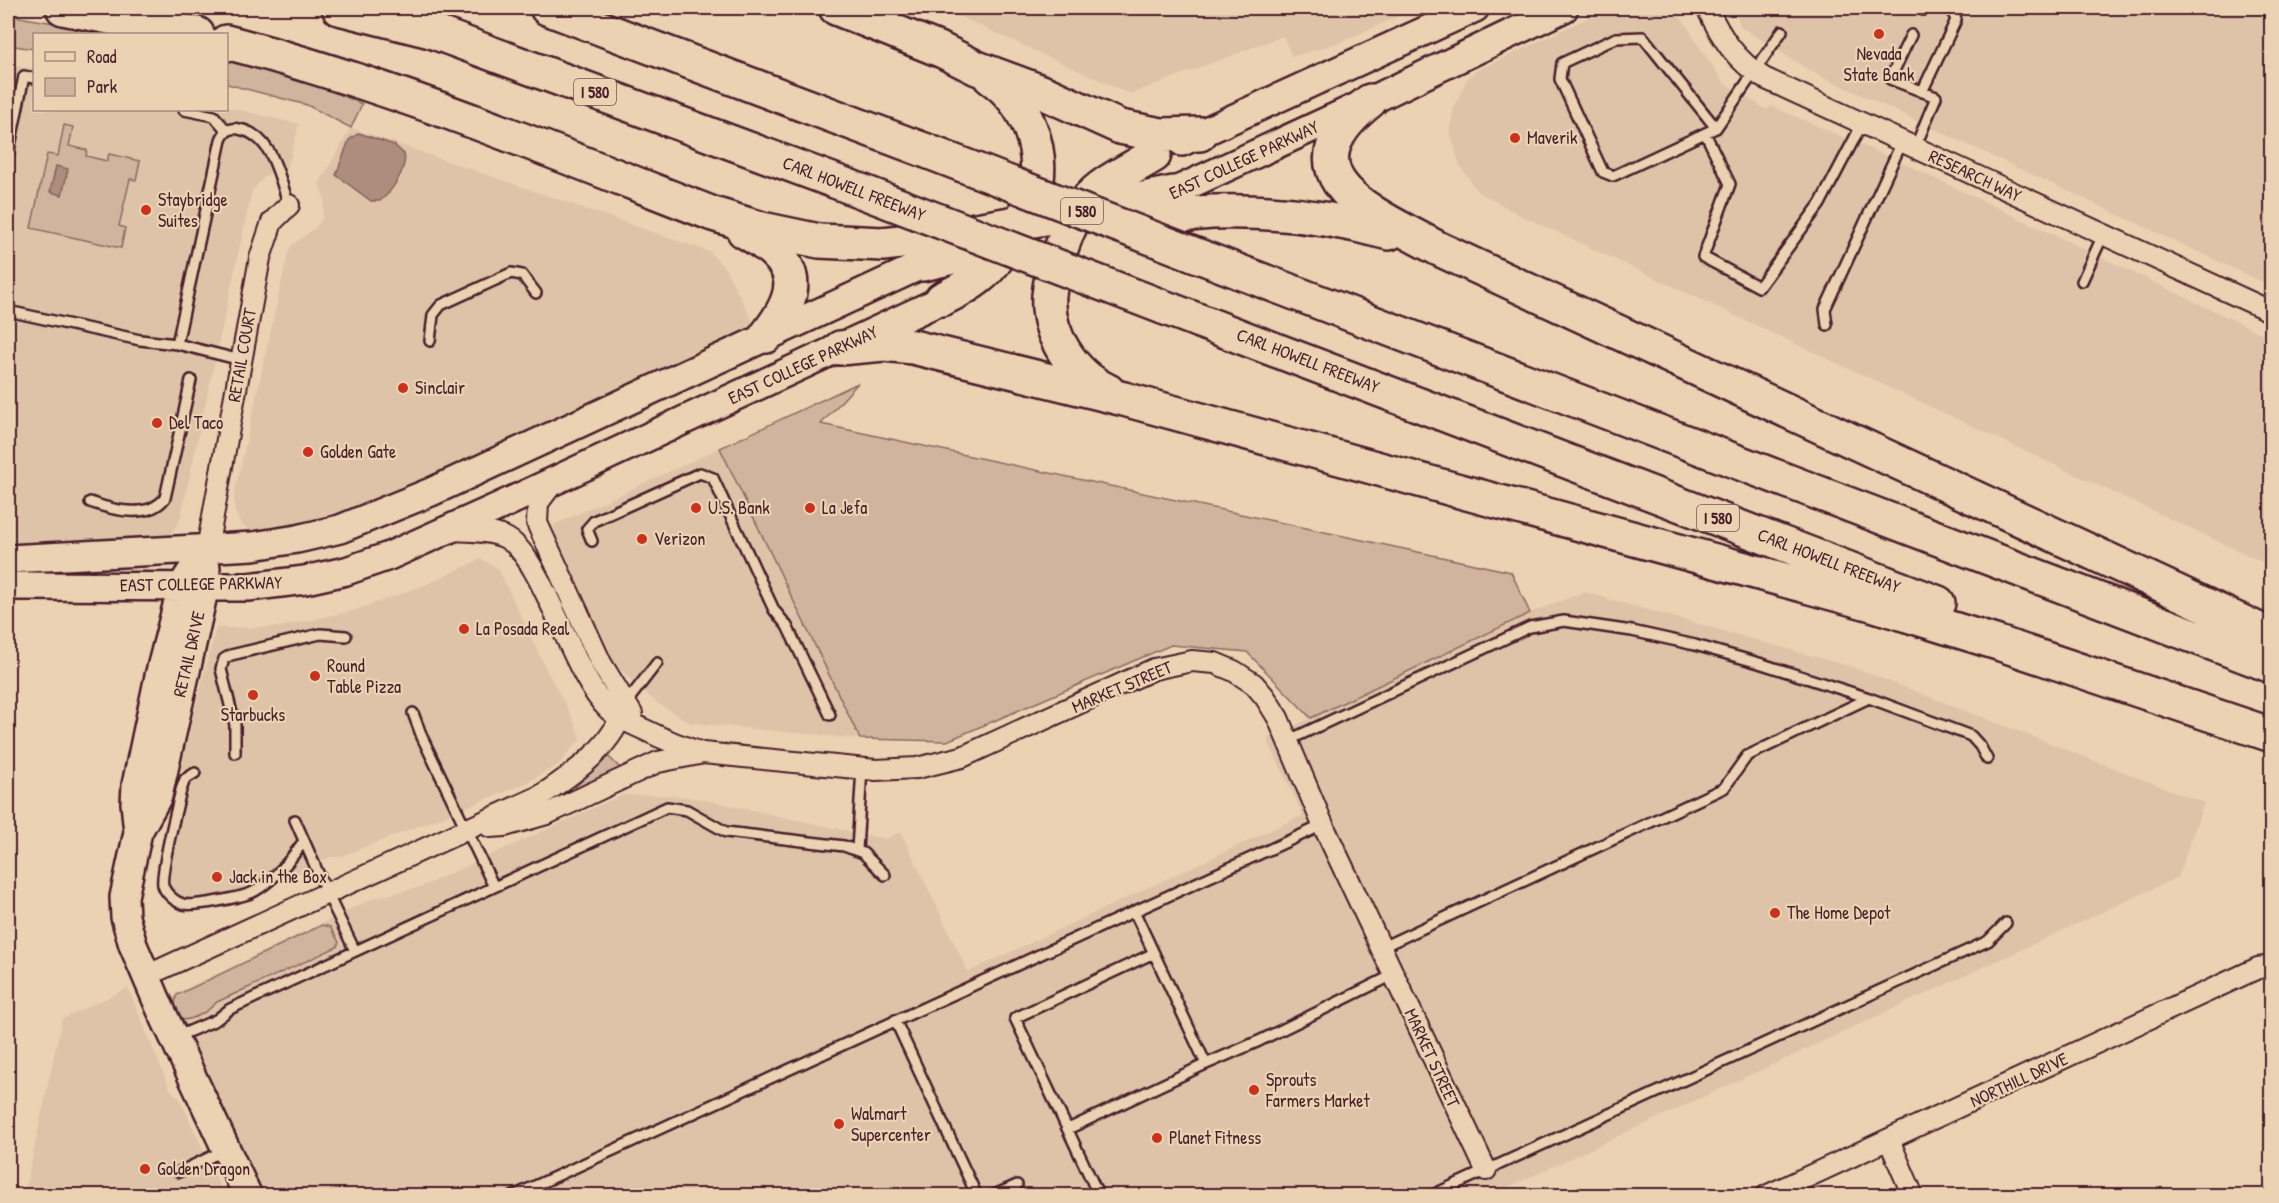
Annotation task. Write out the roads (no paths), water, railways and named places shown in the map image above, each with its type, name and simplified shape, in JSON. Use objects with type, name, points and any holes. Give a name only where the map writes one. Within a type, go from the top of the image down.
[{"type":"highway","points":[[63,8],[192,33]]},
{"type":"highway","name":"CARL HOWELL FREEWAY","points":[[339,8],[430,31],[848,186],[2271,733]]},
{"type":"highway","name":"I 580","points":[[547,8],[2271,666]]},
{"type":"highway","points":[[836,8],[1132,131],[1161,135],[1200,134]]},
{"type":"highway","points":[[228,43],[324,69],[382,88],[713,214],[762,229],[819,241],[872,245],[1075,229],[1192,214],[1276,212],[1352,223],[1439,249]]},
{"type":"highway","points":[[942,300],[978,279],[1000,257],[1034,197],[1038,171],[1034,142],[1024,114],[1000,84],[977,68]]},
{"type":"highway","points":[[1370,101],[1351,118],[1338,137],[1333,151],[1334,171],[1338,182],[1358,202],[1439,249],[2271,636]]},
{"type":"highway","points":[[1124,399],[1096,386],[1074,366],[1052,324],[1049,297],[1053,268],[1075,229],[1086,201],[1108,183],[1154,155]]},
{"type":"highway","points":[[1075,229],[1174,193]]},
{"type":"highway","points":[[713,214],[773,248],[788,267],[791,282],[788,302],[782,316],[766,336]]},
{"type":"highway","points":[[923,264],[1013,233]]},
{"type":"highway","points":[[840,348],[884,344],[913,347],[1124,399],[1923,619],[2271,733]]},
{"type":"main road","points":[[1013,233],[1154,155],[1475,8]]},
{"type":"main road","name":"EAST COLLEGE PARKWAY","points":[[1174,193],[1564,8]]},
{"type":"main road","name":"EAST COLLEGE PARKWAY","points":[[8,586],[256,586],[324,576],[388,556],[942,300],[1075,229]]},
{"type":"main road","name":"EAST COLLEGE PARKWAY","points":[[8,559],[252,546],[340,529],[431,492],[923,264]]},
{"type":"main road","name":"RETAIL DRIVE","points":[[207,549],[193,586],[158,796],[138,832],[124,897],[125,917],[133,945],[146,976],[248,1196]]},
{"type":"street","name":"RESEARCH WAY","points":[[1707,8],[1731,50],[1754,72],[2271,312]]},
{"type":"street","name":"RETAIL COURT","points":[[207,549],[263,243],[272,222],[289,205]]},
{"type":"street","name":"MARKET STREET","points":[[555,480],[538,503],[537,523],[586,632],[623,711],[642,728],[678,746],[703,753],[862,768],[917,768],[962,757],[1154,669],[1192,661],[1215,663],[1234,671],[1254,684],[1278,718],[1323,825],[1486,1170]]},
{"type":"street","name":"MARKET STREET","points":[[447,530],[504,537],[519,547],[532,567],[575,659],[595,693],[608,708],[623,711]]},
{"type":"street","points":[[146,976],[540,796],[565,780],[599,750],[623,711]]},
{"type":"street","points":[[467,830],[505,826],[547,813],[658,762],[703,753]]},
{"type":"street","name":"NORTHILL DRIVE","points":[[1766,1196],[2258,968],[2271,966]]},
{"type":"street","points":[[1889,1140],[1913,1196]]},
{"type":"lane","points":[[1922,92],[1956,20],[1951,8]]},
{"type":"lane","points":[[1716,128],[1643,36],[1616,38],[1562,63],[1560,79],[1603,172],[1613,176],[1716,128],[1782,31]]},
{"type":"lane","points":[[1827,325],[1825,309],[1936,97],[1890,79],[1911,35]]},
{"type":"lane","points":[[8,156],[24,76],[33,78]]},
{"type":"lane","points":[[188,111],[214,116],[227,131]]},
{"type":"lane","points":[[1705,133],[1730,184],[1703,257],[1759,287],[1820,204],[1863,124]]},
{"type":"lane","points":[[177,344],[221,140],[227,131],[241,129],[256,135],[266,144],[289,205]]},
{"type":"lane","points":[[2082,281],[2103,235]]},
{"type":"lane","points":[[430,341],[433,315],[441,305],[511,273],[522,275],[536,292]]},
{"type":"lane","points":[[8,310],[140,340],[177,344],[241,360]]},
{"type":"lane","points":[[90,502],[112,510],[134,511],[153,508],[165,498],[190,380]]},
{"type":"lane","points":[[592,541],[586,529],[594,521],[700,473],[713,478],[774,610],[787,626],[830,715]]},
{"type":"lane","points":[[1287,741],[1530,627],[1564,621],[1632,631],[1695,645],[1869,698],[1971,736],[1987,759]]},
{"type":"lane","points":[[235,753],[235,725],[221,669],[224,659],[231,655],[320,634],[346,636]]},
{"type":"lane","points":[[623,711],[657,663]]},
{"type":"lane","points":[[1380,948],[1724,788],[1747,756],[1869,698]]},
{"type":"lane","points":[[413,713],[422,737],[494,887]]},
{"type":"lane","points":[[857,850],[862,768]]},
{"type":"lane","points":[[195,773],[185,779],[181,790],[164,868],[163,885],[172,898],[183,904],[241,897],[268,882],[291,860],[303,843]]},
{"type":"lane","points":[[174,1038],[216,1020],[230,1009],[667,807],[687,810],[726,832],[844,846],[857,850],[885,875]]},
{"type":"lane","points":[[295,820],[303,843],[355,951]]},
{"type":"lane","points":[[513,1196],[1323,825]]},
{"type":"lane","points":[[1134,911],[1206,1064]]},
{"type":"lane","points":[[1430,1196],[1988,941],[2006,923]]},
{"type":"lane","points":[[1099,1196],[1015,1018],[1154,953]]},
{"type":"lane","points":[[1068,1129],[1259,1041],[1393,975]]},
{"type":"lane","points":[[895,1020],[977,1196]]},
{"type":"lane","points":[[179,1172],[226,1149]]},
{"type":"lane","points":[[992,1196],[1017,1185]]},
{"type":"place","name":"Nevada State Bank","points":[[1879,34]]},
{"type":"place","name":"Maverik","points":[[1515,138]]},
{"type":"place","name":"Staybridge Suites","points":[[146,210]]},
{"type":"place","name":"Sinclair","points":[[403,388]]},
{"type":"place","name":"Del Taco","points":[[157,423]]},
{"type":"place","name":"Golden Gate","points":[[308,452]]},
{"type":"place","name":"U.S. Bank","points":[[696,508]]},
{"type":"place","name":"La Jefa","points":[[810,508]]},
{"type":"place","name":"Verizon","points":[[642,539]]},
{"type":"place","name":"La Posada Real","points":[[464,629]]},
{"type":"place","name":"Round Table Pizza","points":[[315,676]]},
{"type":"place","name":"Starbucks","points":[[253,695]]},
{"type":"place","name":"Jack in the Box","points":[[217,877]]},
{"type":"place","name":"The Home Depot","points":[[1775,913]]},
{"type":"place","name":"Sprouts Farmers Market","points":[[1254,1090]]},
{"type":"place","name":"Walmart Supercenter","points":[[839,1124]]},
{"type":"place","name":"Planet Fitness","points":[[1157,1138]]},
{"type":"place","name":"Golden Dragon","points":[[145,1169]]}]
